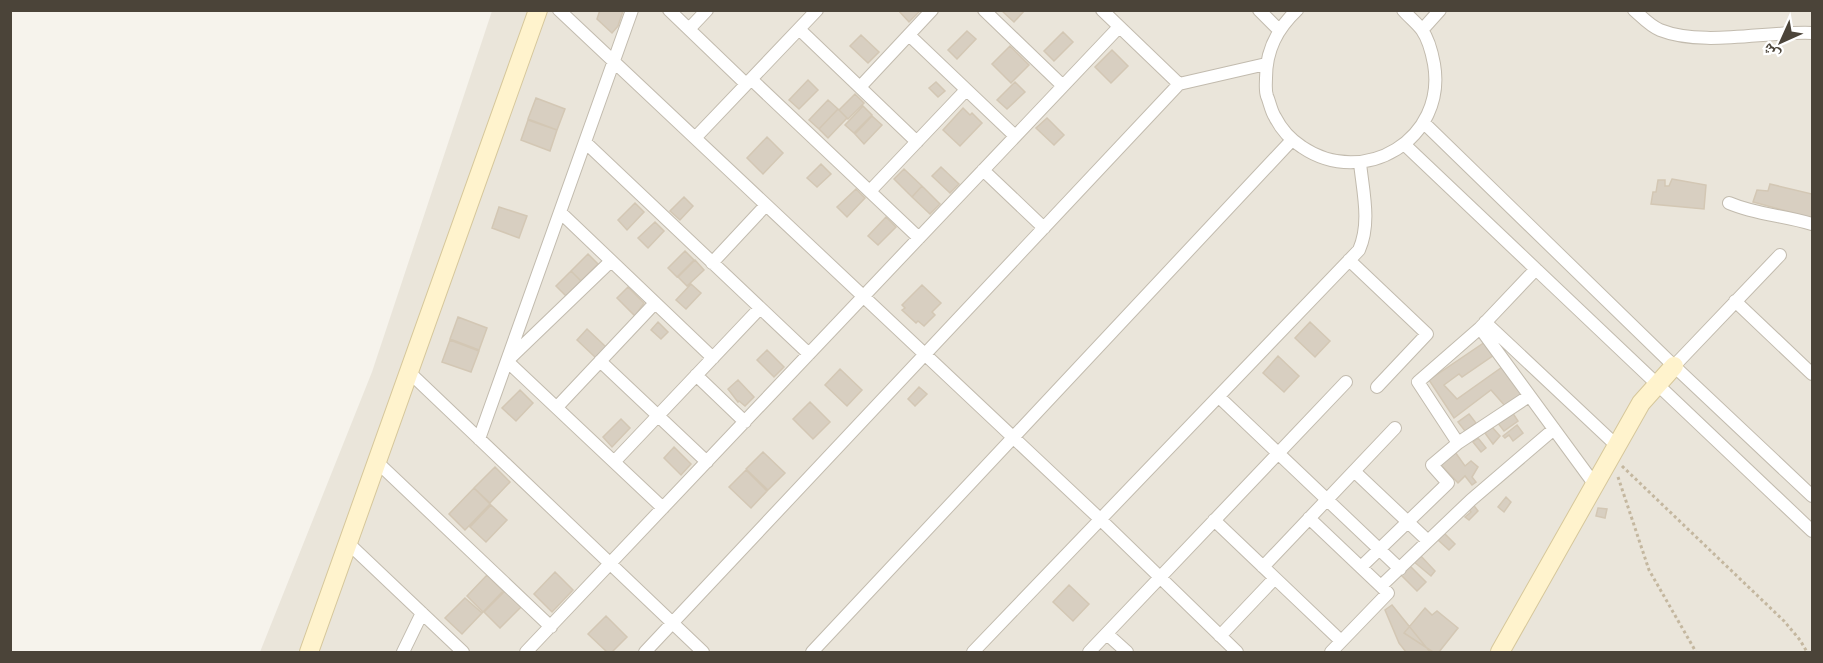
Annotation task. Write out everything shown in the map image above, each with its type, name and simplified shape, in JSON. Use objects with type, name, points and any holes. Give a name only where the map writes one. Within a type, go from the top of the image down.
[{"type":"street","points":[[309,652],[538,10]]},
{"type":"street","points":[[559,10],[1101,520],[1237,652]]},
{"type":"street","points":[[479,439],[632,10]]},
{"type":"street","points":[[669,10],[919,238]]},
{"type":"street","points":[[689,29],[706,10]]},
{"type":"street","points":[[694,138],[817,10]]},
{"type":"street","points":[[984,10],[1063,86]]},
{"type":"street","points":[[1102,10],[1179,84]]},
{"type":"street","points":[[1259,10],[1279,30]]},
{"type":"street","points":[[1296,11],[1279,30],[1270,46],[1266,64],[1266,92],[1275,118],[1292,140],[1315,156],[1341,163],[1360,163],[1388,155],[1404,145],[1424,123],[1433,100],[1436,76],[1432,52],[1422,30],[1403,10]]},
{"type":"street","points":[[1422,30],[1440,10]]},
{"type":"street","points":[[1634,10],[1658,29],[1679,36],[1702,38],[1812,33]]},
{"type":"street","points":[[860,87],[932,11]]},
{"type":"street","points":[[526,652],[1119,27]]},
{"type":"street","points":[[798,29],[917,142]]},
{"type":"street","points":[[909,35],[1015,136]]},
{"type":"street","points":[[645,652],[1179,84],[1266,64]]},
{"type":"street","points":[[870,191],[966,90]]},
{"type":"street","points":[[1424,123],[1674,366],[1812,496]]},
{"type":"street","points":[[812,652],[1292,140]]},
{"type":"street","points":[[585,142],[809,354]]},
{"type":"street","points":[[1404,145],[1812,531]]},
{"type":"street","points":[[979,650],[1359,250],[1365,237],[1366,224],[1360,163]]},
{"type":"street","points":[[983,170],[1044,228]]},
{"type":"street","points":[[1729,203],[1749,212],[1794,218],[1812,224]]},
{"type":"street","points":[[712,262],[766,205]]},
{"type":"street","points":[[560,213],[713,358]]},
{"type":"street","points":[[1500,652],[1641,403],[1657,383],[1779,255]]},
{"type":"street","points":[[1349,260],[1427,334],[1377,387]]},
{"type":"street","points":[[507,361],[610,261]]},
{"type":"street","points":[[1458,443],[1418,382],[1483,325],[1536,269]]},
{"type":"street","points":[[1736,301],[1812,374]]},
{"type":"street","points":[[557,407],[655,303]]},
{"type":"street","points":[[614,462],[760,308]]},
{"type":"street","points":[[1483,325],[1529,396],[1594,485]]},
{"type":"street","points":[[1483,325],[1614,451]]},
{"type":"street","points":[[507,361],[663,508]]},
{"type":"street","points":[[600,361],[707,462]]},
{"type":"street","points":[[409,372],[703,652]]},
{"type":"street","points":[[696,375],[745,422]]},
{"type":"street","points":[[1089,652],[1346,382]]},
{"type":"street","points":[[1361,567],[1448,483],[1432,465],[1458,443],[1529,396]]},
{"type":"street","points":[[1219,397],[1400,569]]},
{"type":"street","points":[[1263,567],[1395,428]]},
{"type":"street","points":[[1381,586],[1471,500],[1554,429]]},
{"type":"street","points":[[376,461],[551,627]]},
{"type":"street","points":[[1354,471],[1428,541]]},
{"type":"street","points":[[1309,518],[1388,592],[1331,652]]},
{"type":"street","points":[[1214,520],[1341,641]]},
{"type":"street","points":[[347,542],[463,652]]},
{"type":"street","points":[[1220,636],[1275,578]]},
{"type":"street","points":[[404,652],[422,614]]},
{"type":"street","points":[[1107,634],[1126,652]]},
{"type":"path","points":[[1614,451],[1648,570],[1696,652]]},
{"type":"path","points":[[1614,451],[1784,621],[1808,652]]},
{"type":"shaded area","points":[[492,11],[1812,11],[1812,652],[260,652],[372,372]]},
{"type":"building","points":[[600,10],[623,11],[618,26],[612,33],[597,19]]},
{"type":"building","points":[[898,10],[920,10],[920,11],[909,22]]},
{"type":"building","points":[[1001,10],[1025,10],[1014,22]]},
{"type":"building","points":[[967,31],[976,39],[957,59],[948,50]]},
{"type":"building","points":[[1063,32],[1073,42],[1054,61],[1044,51]]},
{"type":"building","points":[[861,35],[879,52],[868,63],[850,46]]},
{"type":"building","points":[[1010,46],[1029,65],[1011,83],[992,64]]},
{"type":"building","points":[[1112,50],[1128,66],[1111,83],[1095,67]]},
{"type":"building","points":[[808,80],[818,90],[799,109],[789,100]]},
{"type":"building","points":[[936,82],[945,91],[938,97],[929,88]]},
{"type":"building","points":[[1015,82],[1025,92],[1007,109],[997,100]]},
{"type":"building","points":[[855,94],[864,103],[848,119],[839,110]]},
{"type":"building","points":[[536,98],[565,109],[557,130],[528,119]]},
{"type":"building","points":[[828,100],[838,109],[819,129],[809,120]]},
{"type":"building","points":[[863,106],[872,115],[854,133],[845,125]]},
{"type":"building","points":[[963,108],[982,123],[960,146],[943,130]]},
{"type":"building","points":[[838,109],[847,118],[828,138],[819,129]]},
{"type":"building","points":[[872,116],[882,125],[864,144],[855,134]]},
{"type":"building","points":[[1047,118],[1064,135],[1054,145],[1036,128]]},
{"type":"building","points":[[528,120],[557,130],[550,151],[521,140]]},
{"type":"building","points":[[767,137],[783,153],[763,174],[747,158]]},
{"type":"building","points":[[821,164],[831,174],[817,187],[807,178]]},
{"type":"building","points":[[941,167],[959,184],[950,193],[932,176]]},
{"type":"building","points":[[904,169],[922,186],[912,197],[894,179]]},
{"type":"building","points":[[1672,179],[1706,185],[1704,209],[1651,204],[1658,180],[1665,180],[1665,186],[1669,186]]},
{"type":"building","points":[[1770,184],[1812,194],[1812,218],[1753,202],[1757,190],[1768,191]]},
{"type":"building","points":[[922,186],[940,204],[930,214],[912,197]]},
{"type":"building","points":[[856,189],[865,198],[847,217],[837,207]]},
{"type":"building","points":[[684,197],[693,206],[680,220],[670,211]]},
{"type":"building","points":[[635,203],[644,212],[627,230],[618,220]]},
{"type":"building","points":[[499,207],[527,216],[519,238],[492,228]]},
{"type":"building","points":[[886,217],[896,227],[878,245],[868,236]]},
{"type":"building","points":[[655,222],[664,231],[648,248],[638,238]]},
{"type":"building","points":[[685,251],[694,260],[677,277],[668,268]]},
{"type":"building","points":[[588,254],[598,264],[581,281],[571,271]]},
{"type":"building","points":[[695,260],[704,270],[687,286],[678,277]]},
{"type":"building","points":[[571,271],[581,281],[566,296],[556,286]]},
{"type":"building","points":[[691,284],[701,293],[686,309],[676,300]]},
{"type":"building","points":[[922,285],[941,303],[932,312],[935,315],[924,326],[918,321],[916,323],[902,310],[905,308],[902,305]]},
{"type":"building","points":[[628,287],[644,303],[635,316],[617,298]]},
{"type":"building","points":[[458,317],[487,328],[479,350],[450,339]]},
{"type":"building","points":[[658,322],[668,332],[661,339],[651,330]]},
{"type":"building","points":[[1310,322],[1330,341],[1315,357],[1295,338]]},
{"type":"building","points":[[587,329],[606,347],[596,358],[577,340]]},
{"type":"building","points":[[450,340],[479,351],[471,372],[442,362]]},
{"type":"building","points":[[1485,342],[1494,355],[1462,377],[1459,374],[1444,385],[1457,399],[1505,365],[1525,394],[1506,407],[1491,390],[1454,418],[1429,380]]},
{"type":"building","points":[[767,350],[784,367],[774,377],[757,360]]},
{"type":"building","points":[[1278,356],[1299,376],[1284,392],[1263,373]]},
{"type":"building","points":[[840,369],[862,390],[847,406],[825,385]]},
{"type":"building","points":[[738,380],[754,397],[745,406],[738,402],[728,389]]},
{"type":"building","points":[[919,387],[927,394],[915,406],[908,399]]},
{"type":"building","points":[[520,390],[533,403],[516,421],[502,408]]},
{"type":"building","points":[[810,402],[830,422],[813,439],[793,419]]},
{"type":"building","points":[[1512,412],[1518,421],[1504,431],[1497,422]]},
{"type":"building","points":[[1469,414],[1476,423],[1465,431],[1458,422]]},
{"type":"building","points":[[621,419],[630,428],[612,447],[603,437]]},
{"type":"building","points":[[1517,425],[1523,433],[1513,441],[1509,435],[1505,438],[1503,436]]},
{"type":"building","points":[[1492,427],[1500,436],[1493,444],[1485,433]]},
{"type":"building","points":[[1478,438],[1486,448],[1481,452],[1473,442]]},
{"type":"building","points":[[674,447],[691,464],[681,475],[664,458]]},
{"type":"building","points":[[763,452],[785,473],[768,490],[746,469]]},
{"type":"building","points":[[1455,452],[1465,466],[1471,461],[1478,467],[1472,477],[1476,482],[1472,485],[1465,476],[1458,483],[1441,465]]},
{"type":"building","points":[[495,467],[510,482],[490,503],[474,488]]},
{"type":"building","points":[[746,470],[767,491],[751,508],[729,487]]},
{"type":"building","points":[[474,488],[490,504],[465,530],[449,514]]},
{"type":"building","points":[[1506,497],[1511,502],[1504,512],[1498,507]]},
{"type":"building","points":[[1472,503],[1478,511],[1469,520],[1465,517],[1471,512],[1467,507]]},
{"type":"building","points":[[491,505],[507,520],[486,542],[470,527]]},
{"type":"building","points":[[1598,508],[1607,509],[1605,518],[1596,516]]},
{"type":"building","points":[[1444,533],[1455,544],[1449,550],[1438,540]]},
{"type":"building","points":[[1419,554],[1435,571],[1431,576],[1413,561]]},
{"type":"building","points":[[1409,565],[1426,582],[1417,591],[1400,574]]},
{"type":"building","points":[[555,572],[573,590],[552,612],[534,594]]},
{"type":"building","points":[[487,575],[503,591],[483,612],[467,596]]},
{"type":"building","points":[[1069,585],[1089,604],[1073,621],[1053,602]]},
{"type":"building","points":[[505,591],[521,607],[500,628],[484,612]]},
{"type":"building","points":[[465,598],[482,613],[462,634],[445,618]]},
{"type":"building","points":[[1392,605],[1430,652],[1406,652],[1399,643],[1385,610]]},
{"type":"building","points":[[1425,608],[1432,615],[1437,611],[1458,628],[1439,652],[1433,652],[1404,633]]},
{"type":"building","points":[[606,616],[627,637],[612,652],[607,652],[588,634]]}]
